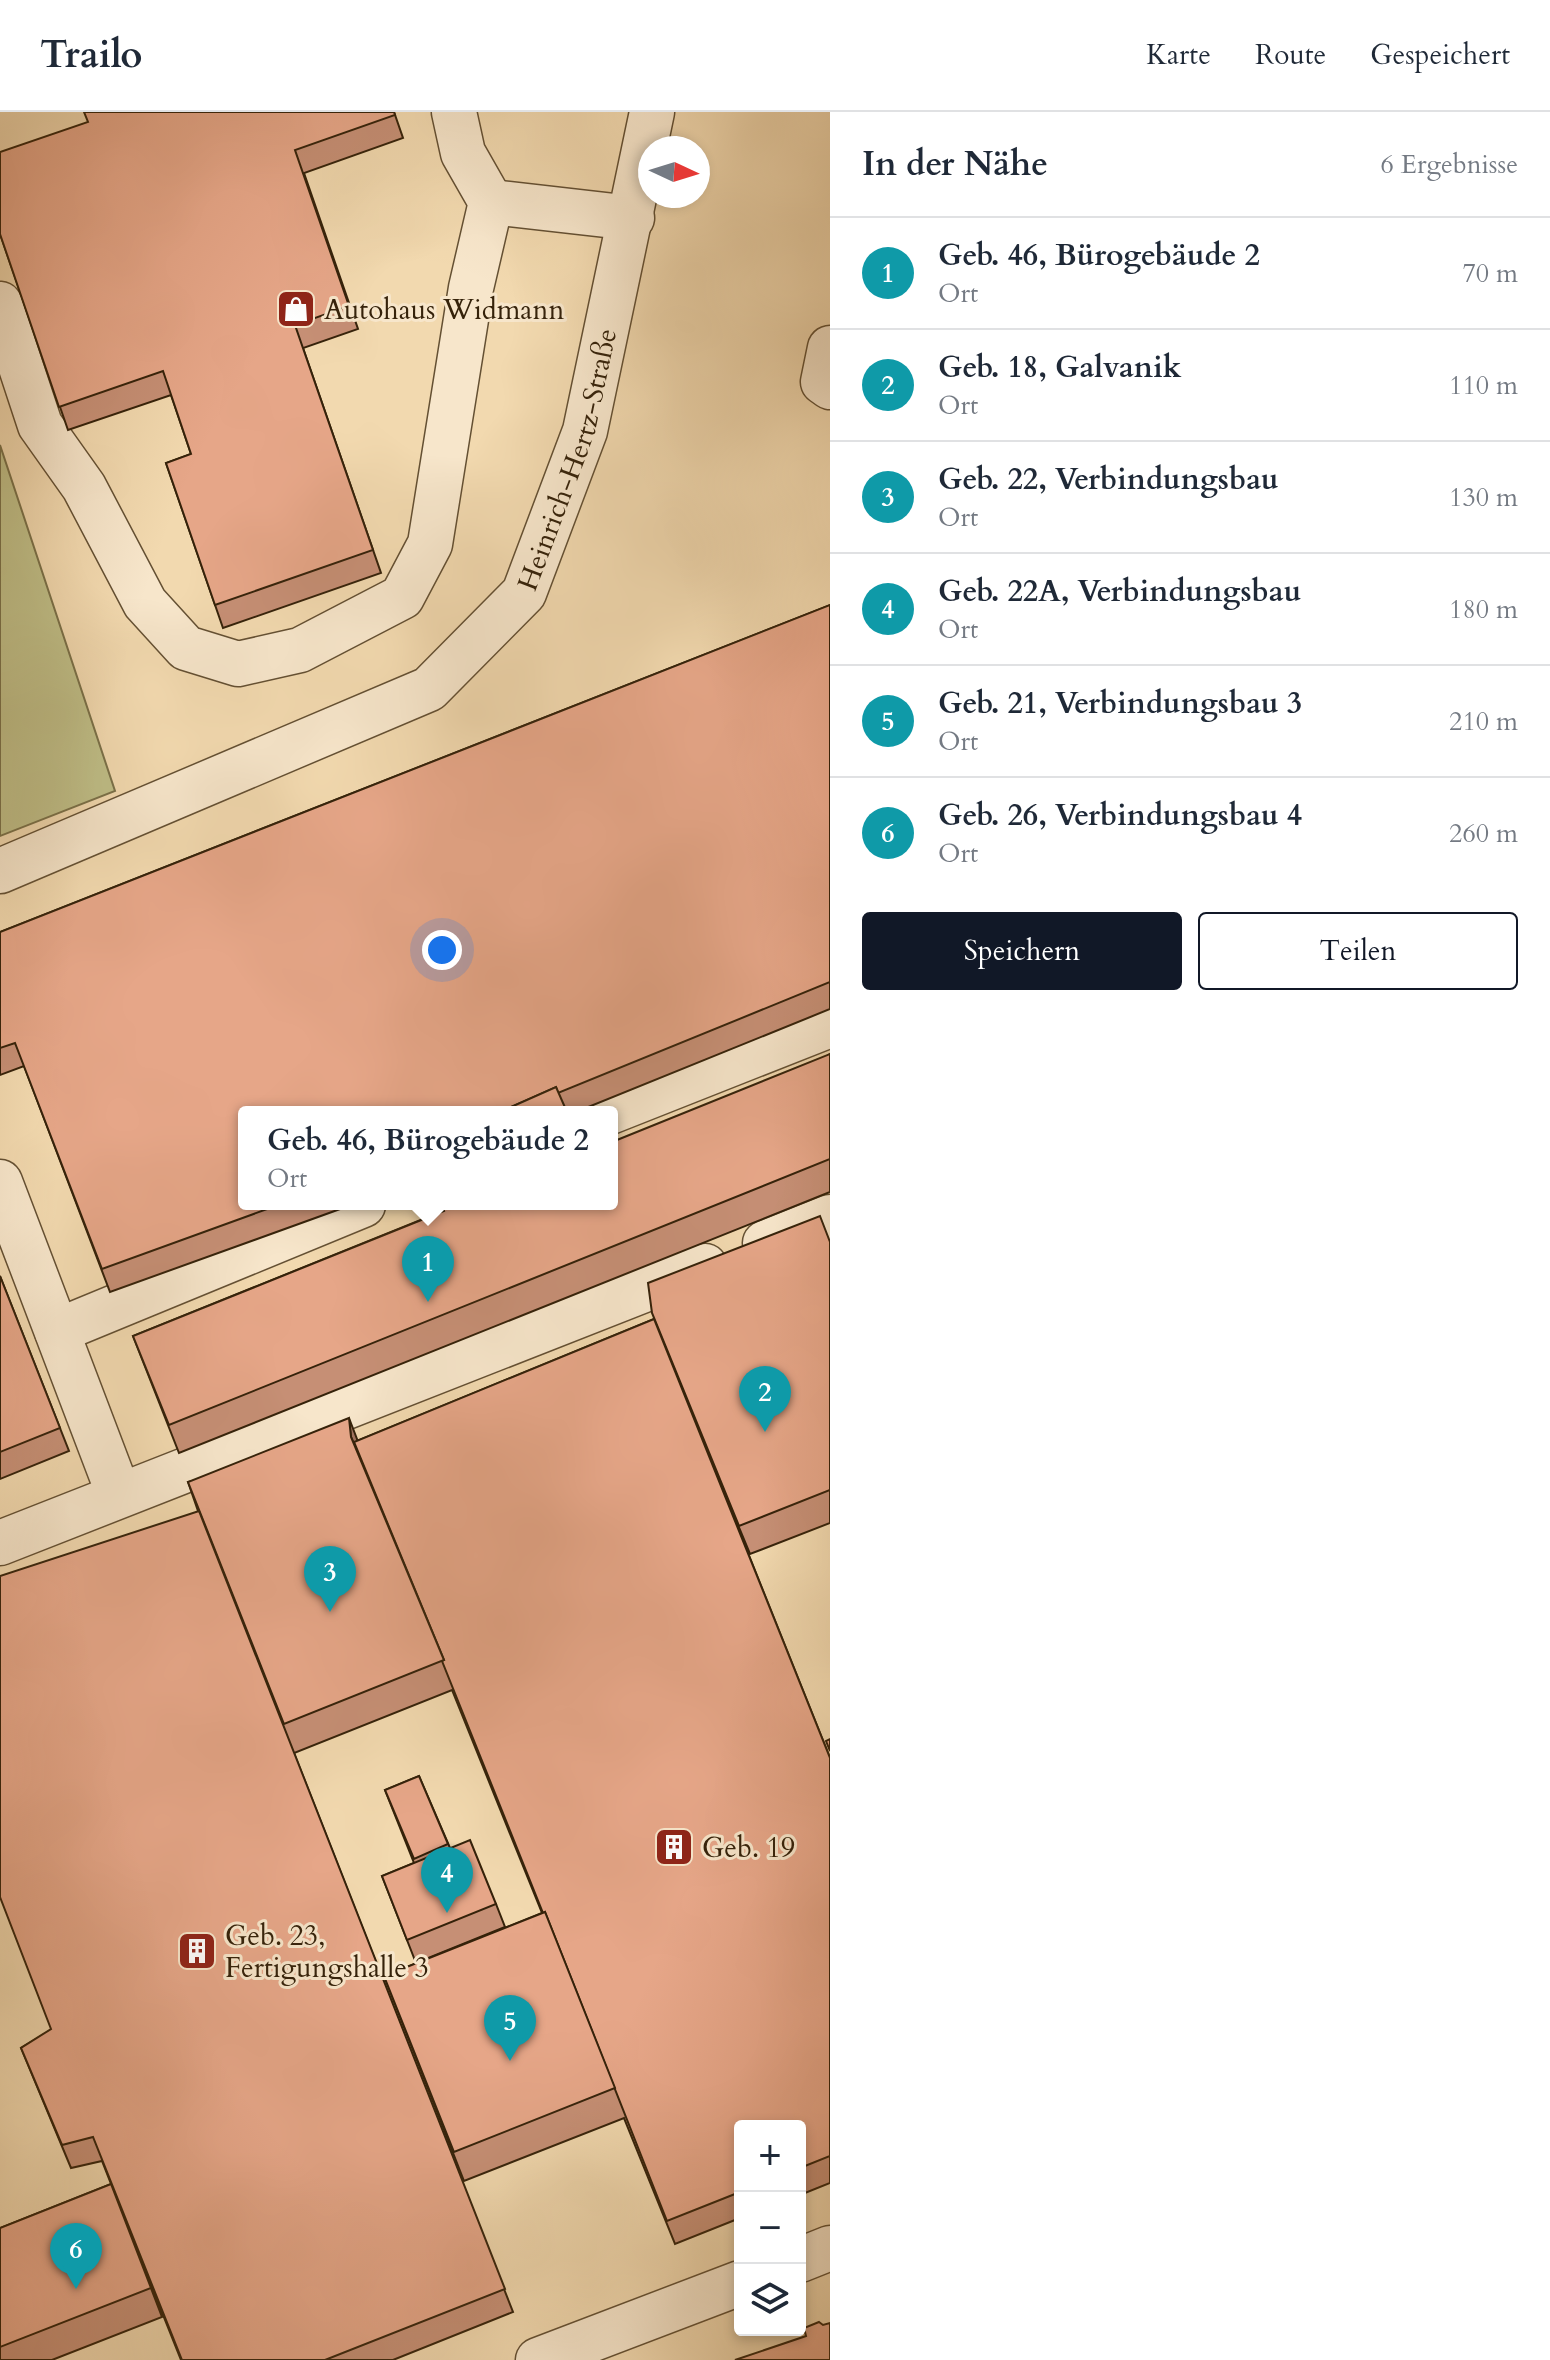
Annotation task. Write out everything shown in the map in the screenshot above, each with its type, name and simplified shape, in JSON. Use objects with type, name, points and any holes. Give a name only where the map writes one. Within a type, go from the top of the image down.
[{"type":"street","points":[[0,304],[40,425],[84,487],[145,603],[186,648],[238,664],[300,650],[402,597],[430,544],[471,288],[491,202],[463,153],[454,112]]},
{"type":"street","name":"Heinrich-Hertz-Straße","points":[[0,871],[429,689],[524,593],[585,431],[652,112]]},
{"type":"street","points":[[491,202],[632,218]]},
{"type":"street","points":[[830,348],[823,382],[830,387]]},
{"type":"street","points":[[618,1109],[830,1025]]},
{"type":"street","points":[[0,1182],[119,1495]]},
{"type":"street","points":[[57,1331],[351,1210]]},
{"type":"street","points":[[0,1543],[830,1217]]},
{"type":"street","points":[[806,2258],[830,2248]]},
{"type":"street","points":[[538,2360],[734,2285]]},
{"type":"shaded area","points":[[0,445],[115,791],[0,836]]},
{"type":"building","points":[[84,112],[394,112],[395,115],[295,150],[349,306],[295,325],[373,550],[215,605],[166,463],[191,454],[163,371],[59,407],[0,234],[0,152],[88,122]]},
{"type":"building","points":[[830,605],[830,982],[558,1093],[556,1087],[513,1106],[238,1106],[238,1210],[264,1210],[102,1269],[15,1043],[0,1048],[0,932]]},
{"type":"building","points":[[830,1054],[830,1159],[169,1425],[133,1336],[444,1210],[618,1210],[618,1140]]},
{"type":"building","points":[[556,1087],[564,1106],[513,1106]]},
{"type":"building","points":[[820,1216],[830,1242],[830,1490],[739,1526],[652,1313],[648,1283]]},
{"type":"building","points":[[0,1276],[60,1428],[0,1452]]},
{"type":"building","name":"Geb. 19","points":[[654,1319],[830,1758],[830,2156],[806,2166],[806,2120],[734,2120],[734,2194],[667,2221],[354,1442]]},
{"type":"building","points":[[349,1418],[351,1437],[444,1660],[284,1724],[188,1482]]},
{"type":"building","name":"Geb. 23, Fertigungshalle 3","points":[[199,1511],[505,2289],[325,2360],[182,2360],[93,2137],[62,2145],[21,2048],[51,2029],[0,1897],[0,1576]]},
{"type":"building","points":[[419,1776],[448,1844],[414,1859],[385,1790]]},
{"type":"building","points":[[470,1840],[496,1904],[407,1940],[382,1876]]},
{"type":"building","points":[[545,1912],[615,2088],[454,2152],[384,1976]]},
{"type":"building","points":[[111,2184],[151,2288],[0,2347],[0,2228]]},
{"type":"building","points":[[819,2322],[823,2325],[830,2323],[830,2360],[735,2360],[806,2336],[806,2327]]},
{"type":"place","name":"Autohaus Widmann","points":[[296,309]]},
{"type":"place","name":"Geb. 46, Bürogebäude 2","points":[[428,1302]]},
{"type":"place","name":"Geb. 18, Galvanik","points":[[765,1432]]},
{"type":"place","name":"Geb. 22, Verbindungsbau","points":[[330,1612]]},
{"type":"place","name":"Geb. 19","points":[[674,1847]]},
{"type":"place","name":"Geb. 22A, Verbindungsbau","points":[[447,1913]]},
{"type":"place","name":"Geb. 23, Fertigungshalle 3","points":[[197,1951]]},
{"type":"place","name":"Geb. 21, Verbindungsbau 3","points":[[510,2061]]},
{"type":"place","name":"Geb. 26, Verbindungsbau 4","points":[[76,2289]]}]
